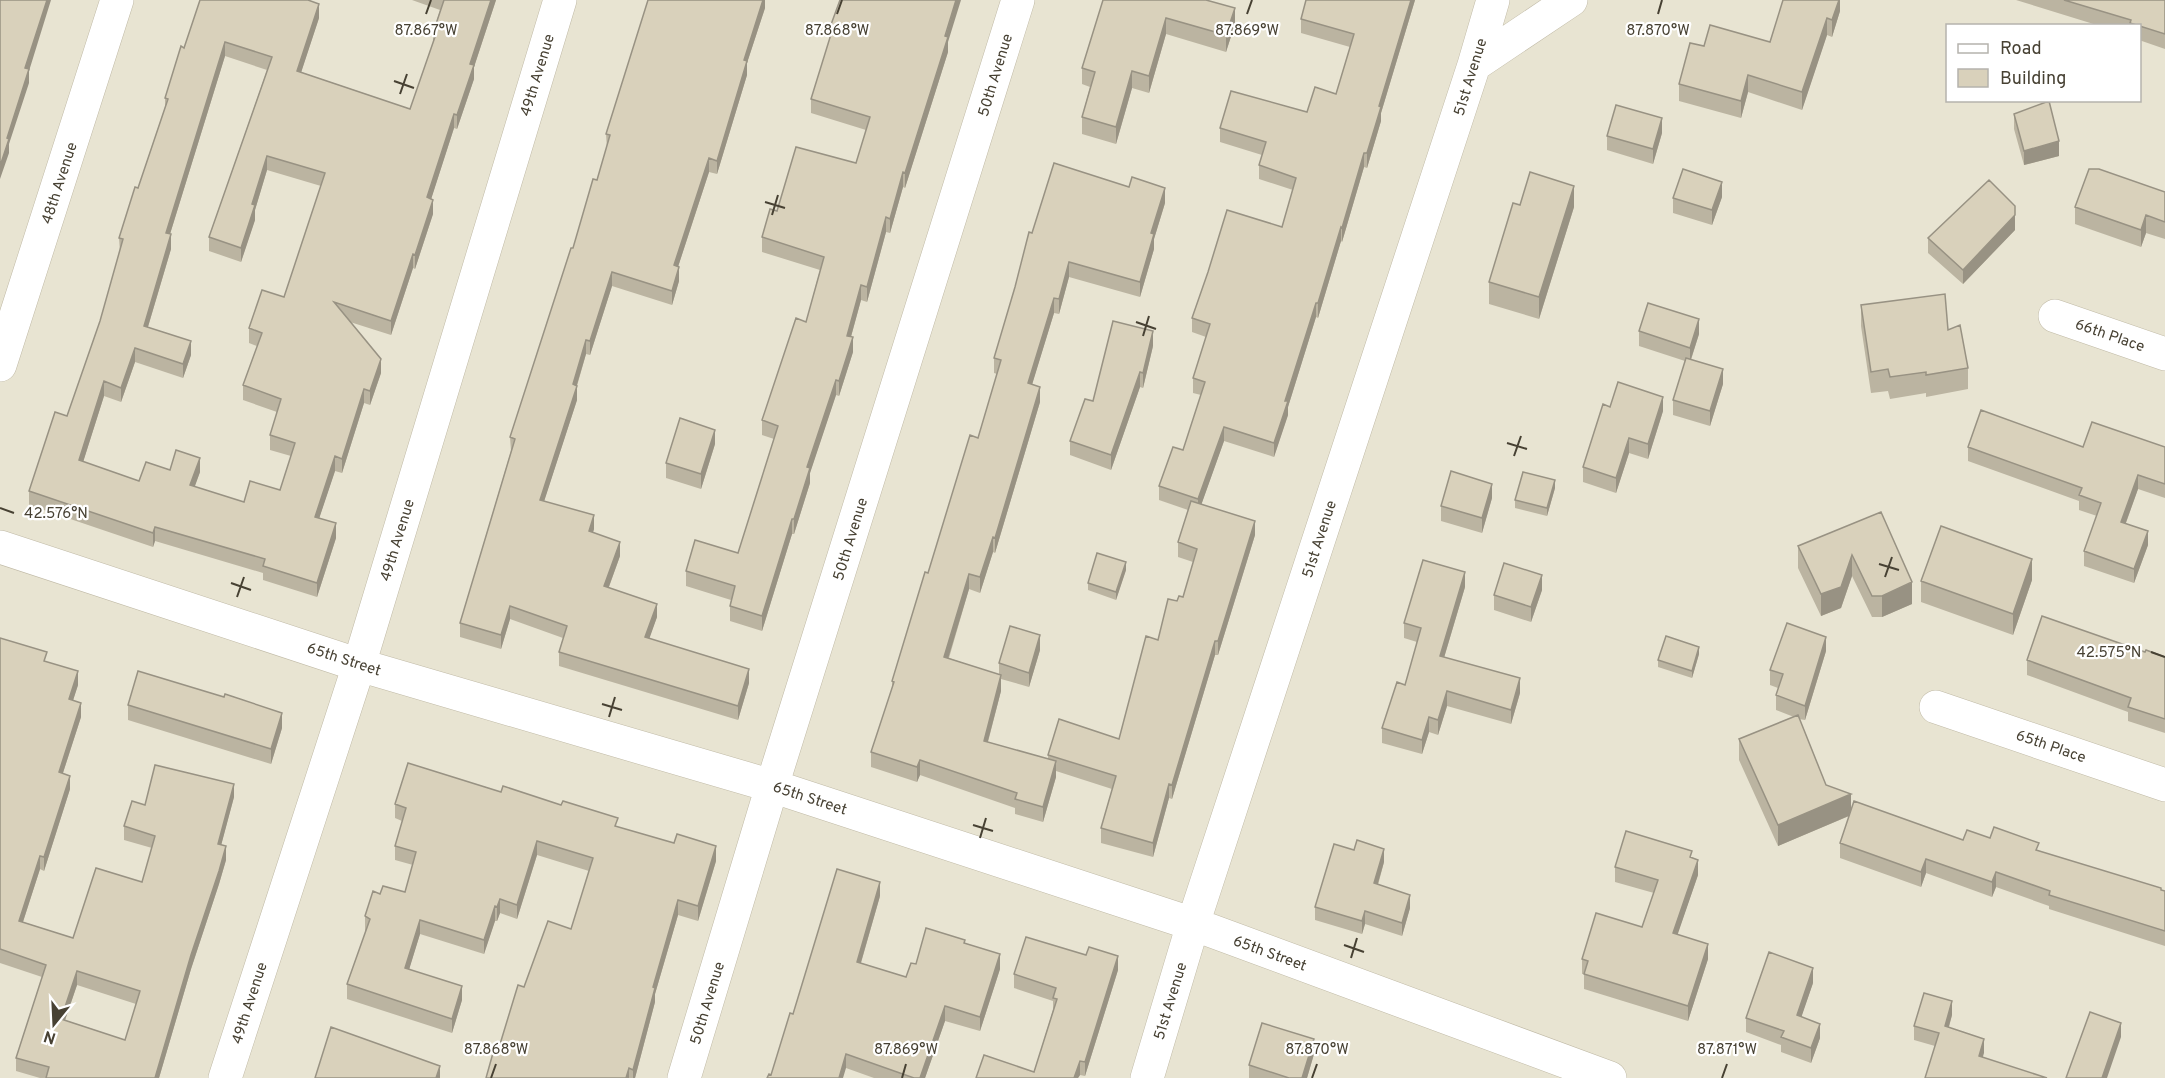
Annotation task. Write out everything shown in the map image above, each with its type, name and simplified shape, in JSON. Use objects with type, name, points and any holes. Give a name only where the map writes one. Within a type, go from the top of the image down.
[{"type":"street","name":"48th Avenue","points":[[0,365],[117,0]]},
{"type":"street","name":"49th Avenue","points":[[225,1078],[359,664],[560,0]]},
{"type":"street","name":"50th Avenue","points":[[684,1078],[772,786],[1018,0]]},
{"type":"street","name":"51st Avenue","points":[[1147,1078],[1193,924],[1493,0]]},
{"type":"street","points":[[1474,64],[1571,0]]},
{"type":"street","name":"66th Place","points":[[2055,316],[2165,354]]},
{"type":"street","name":"65th Street","points":[[0,547],[359,664],[772,786],[1193,924],[1610,1078]]},
{"type":"street","name":"65th Place","points":[[1936,707],[2165,785]]},
{"type":"shaded area","points":[[0,0],[2165,0],[2165,1078],[0,1078]]},
{"type":"building","points":[[0,0],[47,0],[25,68],[29,69],[0,166]]},
{"type":"building","points":[[200,0],[308,0],[319,4],[297,71],[410,109],[436,34],[433,33],[444,0],[491,0],[470,64],[474,65],[457,115],[454,114],[427,197],[433,200],[391,321],[334,302],[381,359],[370,391],[364,389],[342,459],[335,456],[315,517],[336,523],[317,583],[263,566],[265,559],[155,527],[153,533],[29,491],[55,412],[67,416],[100,321],[123,239],[119,238],[135,187],[138,188],[168,99],[165,98],[181,46],[184,48]],"holes":[[[225,42],[272,57],[209,237],[241,248],[267,156],[325,173],[284,297],[262,290],[249,328],[262,333],[243,385],[281,399],[270,435],[295,443],[280,490],[250,481],[244,502],[190,485],[200,458],[176,450],[170,470],[146,462],[139,481],[79,460],[104,381],[121,388],[135,348],[183,364],[191,341],[144,326],[171,234],[166,233]]]},
{"type":"building","points":[[648,0],[763,0],[717,161],[709,158],[674,265],[679,267],[672,291],[612,272],[590,341],[586,340],[573,384],[577,386],[540,500],[594,515],[589,531],[620,542],[604,586],[657,604],[645,637],[749,669],[738,706],[559,652],[567,626],[510,606],[501,635],[460,623],[515,439],[510,437],[571,248],[573,248],[593,179],[597,180],[610,135],[606,134]]},
{"type":"building","points":[[840,0],[956,0],[945,36],[948,37],[905,173],[903,172],[890,219],[886,217],[867,287],[861,285],[847,336],[853,337],[807,467],[810,468],[762,616],[730,606],[735,586],[686,571],[695,540],[738,553],[778,426],[762,420],[796,318],[806,322],[824,257],[762,237],[770,209],[777,211],[796,147],[856,163],[870,117],[811,99],[832,31],[829,30]]},
{"type":"building","points":[[1103,0],[1206,0],[1235,8],[1226,35],[1166,18],[1149,76],[1132,71],[1116,127],[1082,117],[1095,72],[1082,68]]},
{"type":"building","points":[[1306,0],[1411,0],[1367,153],[1364,153],[1342,228],[1285,401],[1288,401],[1274,443],[1224,427],[1198,499],[1159,486],[1173,447],[1183,450],[1205,382],[1193,378],[1210,324],[1192,318],[1227,210],[1282,227],[1296,178],[1259,165],[1266,142],[1220,128],[1231,91],[1307,112],[1315,87],[1336,94],[1354,34],[1301,19]]},
{"type":"building","points":[[1783,0],[1839,0],[1832,20],[1827,18],[1802,92],[1748,75],[1741,101],[1679,84],[1690,43],[1704,46],[1710,25],[1770,42]]},
{"type":"building","points":[[2064,0],[2165,0],[2165,34],[2141,26],[2141,24],[2130,23],[2131,20]]},
{"type":"building","points":[[2049,102],[2059,141],[2024,151],[2014,114]]},
{"type":"building","points":[[1616,105],[1662,118],[1653,149],[1607,136]]},
{"type":"building","points":[[1054,163],[1129,187],[1132,177],[1165,188],[1151,233],[1154,234],[1140,282],[1069,262],[1059,299],[1054,298],[1028,383],[1040,387],[995,538],[993,537],[980,577],[969,574],[944,657],[1001,675],[984,741],[1056,761],[1043,807],[1015,799],[1017,793],[920,760],[917,767],[871,752],[894,682],[892,681],[925,572],[928,573],[970,435],[978,438],[1001,360],[994,358],[1029,232],[1032,233]]},
{"type":"building","points":[[1683,169],[1722,182],[1712,210],[1673,198]]},
{"type":"building","points":[[2089,169],[2099,169],[2165,192],[2165,222],[2146,215],[2141,230],[2075,207]]},
{"type":"building","points":[[1530,172],[1574,186],[1539,297],[1489,282],[1513,203],[1520,205]]},
{"type":"building","points":[[1989,180],[2015,206],[2015,215],[1963,270],[1928,238]]},
{"type":"building","points":[[1945,294],[1948,330],[1960,325],[1968,368],[1926,375],[1926,372],[1890,377],[1888,369],[1871,372],[1861,305]]},
{"type":"building","points":[[1648,303],[1699,319],[1690,348],[1639,331]]},
{"type":"building","points":[[1113,321],[1153,331],[1143,373],[1140,372],[1111,455],[1070,441],[1085,399],[1093,401]]},
{"type":"building","points":[[1686,358],[1723,369],[1710,411],[1673,400]]},
{"type":"building","points":[[1618,382],[1663,397],[1648,444],[1629,438],[1616,478],[1583,467],[1603,404],[1610,407]]},
{"type":"building","points":[[1981,410],[2083,447],[2092,422],[2165,447],[2165,484],[2138,475],[2121,522],[2148,531],[2134,569],[2084,551],[2101,503],[2079,495],[2082,488],[1968,447]]},
{"type":"building","points":[[680,418],[715,430],[701,474],[666,463]]},
{"type":"building","points":[[1451,471],[1492,484],[1482,518],[1441,506]]},
{"type":"building","points":[[1523,472],[1555,480],[1547,508],[1515,500]]},
{"type":"building","points":[[1191,501],[1255,521],[1218,641],[1215,641],[1172,785],[1169,784],[1153,843],[1101,828],[1116,776],[1048,755],[1059,719],[1119,739],[1146,636],[1158,640],[1168,599],[1177,601],[1179,596],[1183,597],[1197,549],[1178,542]]},
{"type":"building","points":[[1881,512],[1912,582],[1882,596],[1872,596],[1852,555],[1841,587],[1821,594],[1798,546]]},
{"type":"building","points":[[1941,526],[2032,559],[2013,614],[1921,581]]},
{"type":"building","points":[[1097,553],[1126,562],[1116,592],[1088,583]]},
{"type":"building","points":[[1423,560],[1465,572],[1440,656],[1520,678],[1511,710],[1447,691],[1438,720],[1429,717],[1422,740],[1382,728],[1397,682],[1405,685],[1421,628],[1404,623]]},
{"type":"building","points":[[1504,563],[1542,575],[1531,607],[1494,595]]},
{"type":"building","points":[[2042,616],[2165,657],[2165,719],[2128,707],[2131,698],[2027,660]]},
{"type":"building","points":[[1787,623],[1826,637],[1805,706],[1776,695],[1783,674],[1770,670]]},
{"type":"building","points":[[1010,626],[1040,635],[1029,673],[999,663]]},
{"type":"building","points":[[1666,636],[1699,647],[1692,671],[1658,660]]},
{"type":"building","points":[[0,638],[47,652],[44,661],[78,671],[69,699],[81,703],[59,772],[70,776],[44,857],[40,856],[19,921],[73,938],[96,868],[142,882],[155,836],[124,826],[132,801],[145,805],[155,765],[234,784],[218,844],[226,846],[155,1078],[46,1078],[49,1067],[16,1058],[46,965],[0,949]],"holes":[[[77,971],[140,991],[125,1040],[61,1019]]]},
{"type":"building","points":[[138,671],[224,697],[225,694],[282,713],[271,749],[128,705]]},
{"type":"building","points":[[1798,715],[1826,785],[1851,794],[1778,825],[1739,739]]},
{"type":"building","points":[[408,763],[501,792],[503,786],[561,805],[563,801],[618,818],[615,826],[674,843],[677,834],[716,846],[698,906],[678,900],[653,987],[655,988],[633,1070],[629,1068],[626,1078],[486,1078],[493,1053],[497,1054],[518,985],[524,987],[548,921],[571,929],[593,858],[537,841],[517,905],[500,899],[497,907],[495,906],[484,940],[420,920],[405,968],[462,986],[452,1019],[347,984],[370,919],[365,916],[373,891],[380,894],[383,886],[405,892],[416,852],[395,846],[406,808],[395,804]]},
{"type":"building","points":[[1854,801],[1963,840],[1967,830],[1990,838],[1994,827],[2039,843],[2036,850],[2161,888],[2165,891],[2165,931],[2049,895],[2050,891],[1996,872],[1992,882],[1926,859],[1921,872],[1840,843]]},
{"type":"building","points":[[1626,831],[1692,851],[1690,857],[1698,860],[1673,933],[1708,944],[1688,1006],[1584,974],[1588,961],[1582,959],[1596,913],[1642,927],[1658,880],[1615,867]]},
{"type":"building","points":[[1357,840],[1384,849],[1374,883],[1410,895],[1402,923],[1365,911],[1362,921],[1315,907],[1334,844],[1354,850]]},
{"type":"building","points":[[837,869],[880,882],[857,962],[906,977],[911,963],[916,964],[926,928],[1000,954],[980,1017],[945,1006],[920,1078],[914,1078],[846,1054],[839,1078],[767,1078],[769,1074],[771,1075],[790,1013],[793,1014]]},
{"type":"building","points":[[1026,937],[1086,955],[1089,947],[1118,956],[1085,1062],[1080,1061],[1074,1078],[976,1078],[984,1055],[1034,1072],[1057,999],[1053,998],[1056,988],[1014,974]]},
{"type":"building","points":[[1769,952],[1813,968],[1797,1015],[1820,1024],[1811,1048],[1781,1037],[1784,1031],[1746,1018]]},
{"type":"building","points":[[1924,993],[1952,1001],[1945,1026],[1984,1039],[1979,1056],[2047,1078],[1925,1078],[1939,1033],[1914,1026]]},
{"type":"building","points":[[2090,1012],[2121,1023],[2102,1078],[2066,1078]]},
{"type":"building","points":[[1262,1023],[1314,1039],[1302,1078],[1289,1078],[1249,1065]]},
{"type":"building","points":[[331,1027],[440,1066],[436,1078],[315,1078]]}]
